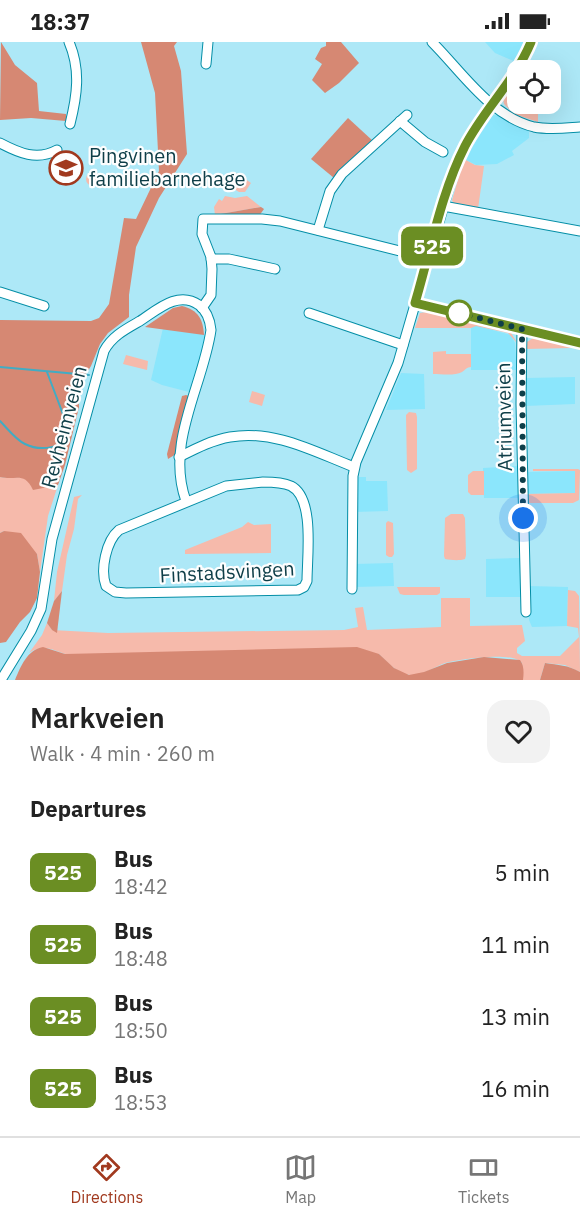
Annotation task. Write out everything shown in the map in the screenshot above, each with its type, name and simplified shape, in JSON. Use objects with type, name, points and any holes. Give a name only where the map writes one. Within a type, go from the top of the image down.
[{"type":"street","points":[[69,42],[75,58],[78,79],[70,124]]},
{"type":"street","points":[[206,64],[208,42]]},
{"type":"street","points":[[432,42],[492,104],[511,117],[545,128],[580,127]]},
{"type":"street","points":[[352,589],[354,467],[403,345],[453,173],[464,147],[519,67],[531,42]]},
{"type":"street","points":[[318,230],[330,191],[342,174],[403,118],[425,142],[443,152]]},
{"type":"street","points":[[0,143],[36,156],[57,150]]},
{"type":"street","points":[[443,206],[580,231]]},
{"type":"street","points":[[186,501],[180,480],[179,457],[182,438],[208,345],[211,324],[202,308],[211,295],[211,259],[201,234],[203,219],[268,219],[428,258]]},
{"type":"street","points":[[211,259],[229,259],[275,269]]},
{"type":"street","points":[[0,292],[44,306]]},
{"type":"street","name":"Revheimveien","points":[[0,669],[11,661],[31,631],[41,609],[56,526],[101,358],[106,347],[116,336],[170,302],[187,300],[202,308]]},
{"type":"street","points":[[415,303],[580,343]]},
{"type":"street","points":[[309,312],[403,345]]},
{"type":"street","name":"Atriumveien","points":[[522,329],[521,396],[526,612]]},
{"type":"street","points":[[179,457],[218,440],[239,436],[257,436],[287,441],[354,467]]},
{"type":"street","name":"Finstadsvingen","points":[[278,482],[293,487],[303,496],[307,510],[307,580],[304,587],[298,590],[122,593],[107,587],[104,576],[106,556],[111,540],[117,531],[186,501],[237,483],[278,482]]},
{"type":"street","name":"Revheimveien","points":[[1,680],[10,668],[11,661]]},
{"type":"shaded area","points":[[1,42],[15,65],[37,83],[39,111],[66,114],[66,121],[31,118],[0,120]]},
{"type":"shaded area","points":[[141,42],[177,42],[174,46],[181,71],[187,154],[159,198],[136,247],[129,295],[129,317],[108,333],[78,387],[79,407],[58,485],[33,490],[30,484],[23,479],[0,477],[0,320],[91,321],[99,318],[109,304],[124,218],[136,219],[159,171],[155,93]]},
{"type":"shaded area","points":[[326,42],[341,42],[359,63],[325,93],[312,80],[322,64],[315,59],[321,48],[326,46]]},
{"type":"shaded area","points":[[485,42],[524,42],[517,60],[495,53]]},
{"type":"shaded area","points":[[507,94],[507,107],[504,104],[503,99]]},
{"type":"shaded area","points":[[514,114],[538,114],[538,122]]},
{"type":"shaded area","points":[[493,115],[503,116],[529,130],[529,138],[512,151],[514,155],[497,164],[476,165],[464,159]]},
{"type":"shaded area","points":[[348,118],[373,141],[334,178],[311,159]]},
{"type":"shaded area","points":[[464,159],[475,165],[484,166],[478,209],[454,205],[452,200]]},
{"type":"shaded area","points":[[90,172],[96,172],[100,179],[96,186],[90,186],[86,182],[86,176]]},
{"type":"shaded area","points":[[237,173],[251,183],[245,192],[239,192],[228,185]]},
{"type":"shaded area","points":[[225,196],[235,198],[247,196],[261,207],[215,215],[214,207],[219,199],[222,201]]},
{"type":"shaded area","points":[[261,207],[264,209],[259,216],[215,215]]},
{"type":"shaded area","points":[[182,306],[199,316],[204,335],[145,327],[173,308]]},
{"type":"shaded area","points":[[426,312],[510,331],[517,343],[508,333],[476,326],[471,328],[415,328],[420,313]]},
{"type":"shaded area","points":[[474,325],[511,335],[515,343],[517,370],[471,370],[471,328]]},
{"type":"shaded area","points":[[163,328],[207,335],[189,392],[151,380]]},
{"type":"shaded area","points":[[533,338],[573,347],[525,349],[527,342]]},
{"type":"shaded area","points":[[446,351],[446,354],[471,354],[471,367],[456,374],[433,374],[433,352]]},
{"type":"shaded area","points":[[126,355],[148,361],[147,370],[123,364]]},
{"type":"shaded area","points":[[401,373],[424,374],[425,409],[386,410]]},
{"type":"shaded area","points":[[575,377],[575,404],[525,406],[526,378]]},
{"type":"shaded area","points":[[252,391],[265,395],[262,406],[249,402]]},
{"type":"shaded area","points":[[182,396],[189,396],[176,454],[168,459],[167,454]]},
{"type":"shaded area","points":[[409,412],[416,413],[417,417],[417,469],[411,473],[407,470],[406,415]]},
{"type":"shaded area","points":[[519,466],[520,500],[518,498],[484,498],[483,468]]},
{"type":"shaded area","points":[[533,469],[580,470],[579,500],[573,503],[528,503],[525,494],[575,493],[575,471],[533,471]]},
{"type":"shaded area","points":[[473,471],[484,471],[484,495],[471,495],[468,492],[468,475]]},
{"type":"shaded area","points":[[575,471],[575,493],[525,494],[525,472]]},
{"type":"shaded area","points":[[0,477],[25,478],[44,486],[58,485],[48,516],[40,572],[37,554],[4,531],[0,533]]},
{"type":"shaded area","points":[[355,477],[366,477],[366,481],[387,481],[388,511],[354,512]]},
{"type":"shaded area","points":[[82,495],[78,499],[62,591],[54,601],[57,572],[74,497]]},
{"type":"shaded area","points":[[451,514],[463,514],[465,518],[465,559],[445,559],[444,556],[445,518]]},
{"type":"shaded area","points":[[388,521],[393,523],[394,554],[392,557],[386,555],[386,523]]},
{"type":"shaded area","points":[[248,522],[254,525],[271,524],[271,553],[185,554],[185,550],[242,527]]},
{"type":"shaded area","points":[[4,531],[21,533],[37,554],[40,572],[37,598],[30,612],[6,642],[0,643],[0,533]]},
{"type":"shaded area","points":[[520,558],[521,597],[486,597],[486,559]]},
{"type":"shaded area","points":[[393,563],[394,586],[355,587],[355,564]]},
{"type":"shaded area","points":[[528,586],[568,587],[567,626],[532,627],[529,620]]},
{"type":"shaded area","points":[[397,587],[440,587],[440,593],[437,595],[404,595],[400,594]]},
{"type":"shaded area","points":[[568,590],[575,591],[579,596],[580,672],[565,665],[545,663],[540,680],[523,680],[522,663],[508,657],[452,661],[423,673],[410,675],[397,670],[379,654],[65,654],[42,648],[29,653],[42,635],[47,623],[52,630],[108,633],[344,630],[358,627],[355,608],[363,607],[367,630],[441,627],[441,598],[470,598],[470,626],[522,625],[525,641],[517,648],[517,653],[522,656],[560,656],[579,637],[578,628],[567,626]]},
{"type":"shaded area","points":[[62,591],[57,633],[47,623],[54,601]]},
{"type":"shaded area","points":[[43,647],[65,654],[357,647],[379,654],[394,668],[409,675],[447,663],[484,657],[520,660],[524,675],[523,680],[15,680],[29,655]]},
{"type":"shaded area","points":[[545,663],[576,670],[580,672],[580,680],[540,680]]},
{"type":"waterway","points":[[0,367],[89,375]]},
{"type":"waterway","points":[[0,421],[25,444],[45,448],[63,442],[69,430],[47,372]]},
{"type":"bus line","name":"525","points":[[531,42],[519,67],[477,126],[458,160],[415,303],[580,343]]},
{"type":"place","name":"Pingvinen familiebarnehage","points":[[66,168]]},
{"type":"route","points":[[459,313],[522,329],[523,518]]}]
